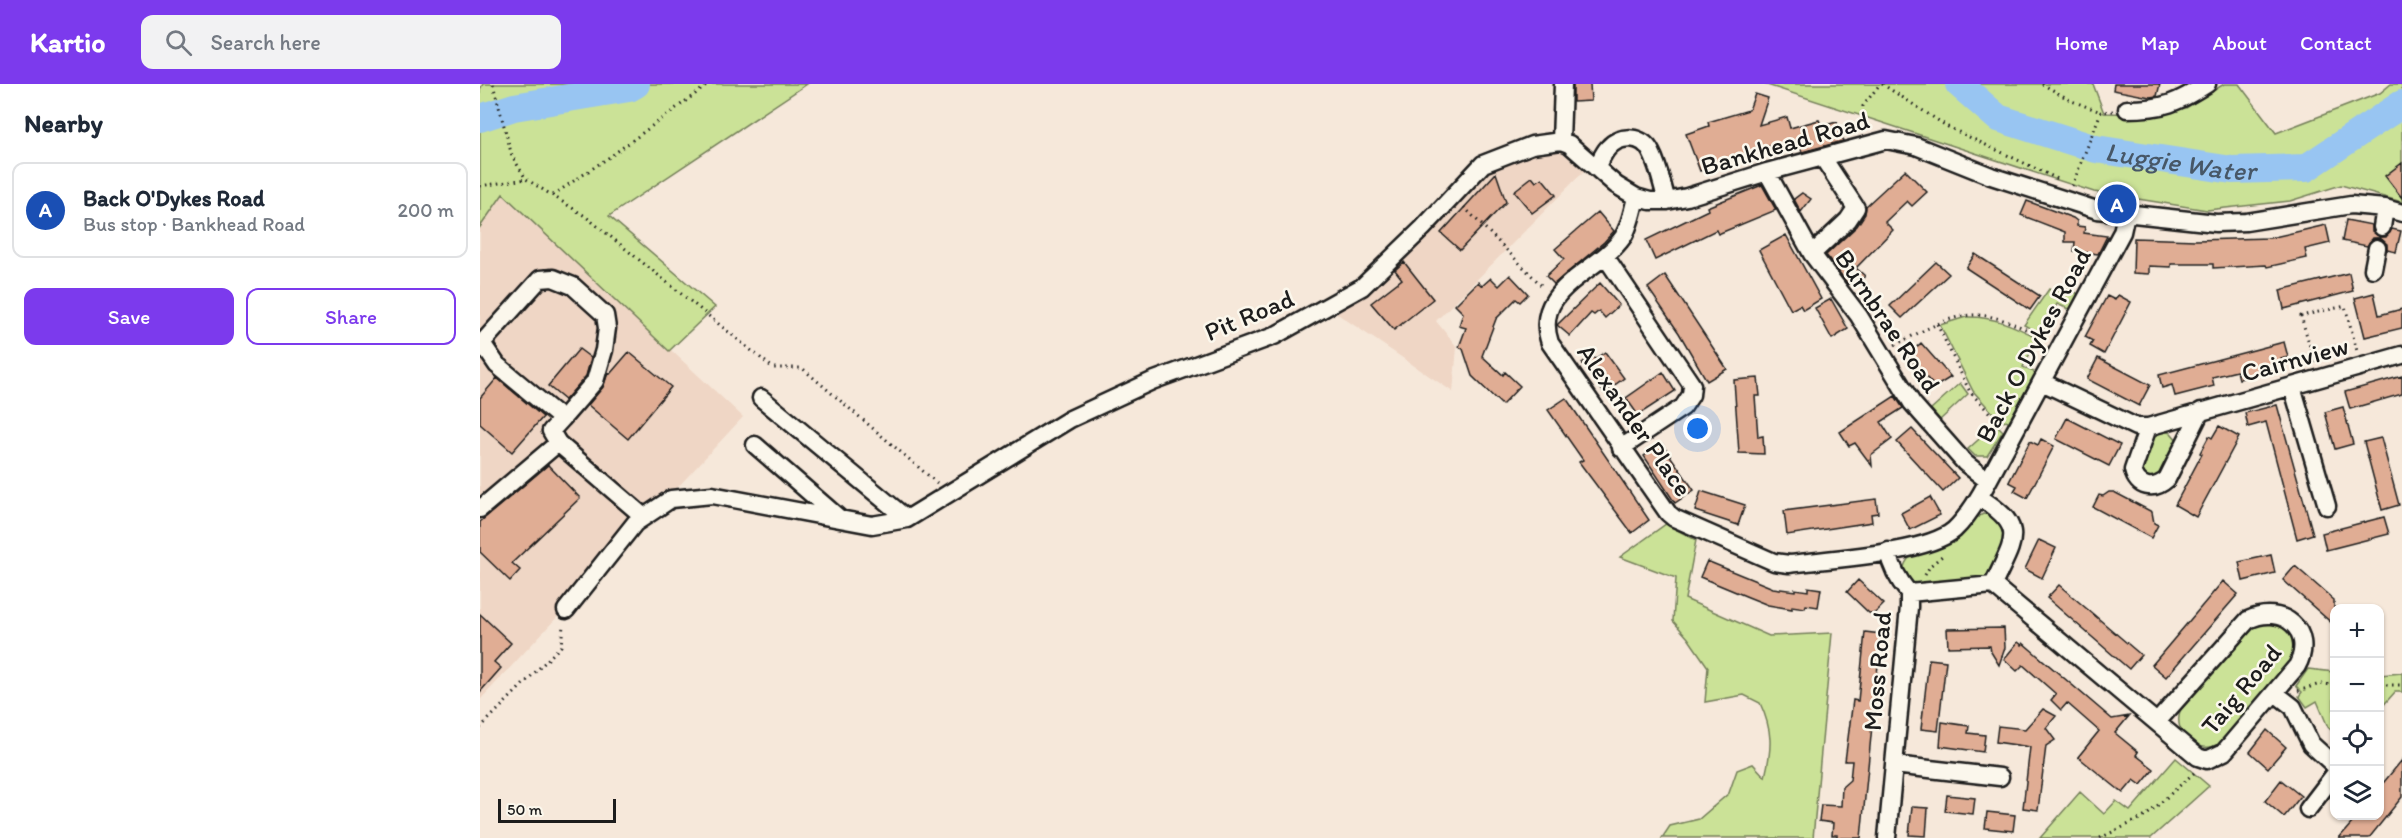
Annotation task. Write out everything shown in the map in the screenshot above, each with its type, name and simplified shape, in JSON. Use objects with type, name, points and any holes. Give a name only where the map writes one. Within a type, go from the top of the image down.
[{"type":"street","points":[[1554,298],[1605,256],[1622,238],[1628,228],[1636,197],[1616,185],[1569,144],[1561,141],[1563,84]]},
{"type":"street","points":[[2127,109],[2163,108],[2207,84]]},
{"type":"street","points":[[1596,168],[1607,148],[1617,140],[1628,137],[1637,139],[1651,150],[1666,201]]},
{"type":"street","name":"Pit Road","points":[[566,610],[635,523],[671,500],[712,495],[872,525],[907,519],[951,495],[1070,419],[1152,381],[1274,336],[1362,287],[1483,164],[1532,145],[1561,141]]},
{"type":"street","name":"Bankhead Road","points":[[1636,197],[1650,201],[1688,197],[1767,172],[1886,141],[1902,142],[2097,210],[2216,223],[2246,222],[2351,205],[2385,208],[2402,213]]},
{"type":"street","points":[[1812,254],[1848,220],[1856,208],[1823,158]]},
{"type":"street","name":"Burnbrae Road","points":[[1767,172],[1812,254],[1859,316],[1880,353],[1925,420],[1965,463],[1988,481]]},
{"type":"street","points":[[2382,226],[2385,208]]},
{"type":"street","name":"Back O Dykes Road","points":[[1979,497],[2122,232],[2126,214]]},
{"type":"street","points":[[2373,269],[2377,248]]},
{"type":"street","points":[[1605,256],[1692,384],[1692,395],[1683,407],[1621,448]]},
{"type":"street","points":[[561,419],[497,364],[482,343],[540,279],[554,278],[573,286],[605,315],[607,328],[604,350],[595,381],[561,419],[550,431],[558,443],[644,517]]},
{"type":"street","name":"Alexander Place","points":[[1554,298],[1546,319],[1545,330],[1550,343],[1661,506],[1674,518],[1774,562],[1789,564],[1923,545],[1952,531],[1979,497]]},
{"type":"street","name":"Cairnview","points":[[2148,428],[2402,355]]},
{"type":"street","points":[[2042,382],[2136,427],[2148,428],[2133,470],[2142,485],[2154,487],[2167,479],[2201,411]]},
{"type":"street","points":[[2292,386],[2327,506]]},
{"type":"street","points":[[761,398],[907,519]]},
{"type":"street","points":[[480,509],[558,443]]},
{"type":"street","points":[[755,445],[840,519]]},
{"type":"street","points":[[1909,593],[1993,585],[2012,543],[2013,532],[2005,516],[1979,497]]},
{"type":"street","name":"Moss Road","points":[[1887,838],[1909,593],[1900,583],[1888,551]]},
{"type":"street","name":"Taig Road","points":[[1993,585],[2198,758],[2207,760],[2224,752],[2281,697],[2302,656],[2302,638],[2292,622],[2282,616],[2268,614],[2257,615],[2241,626],[2157,722]]},
{"type":"street","points":[[2281,697],[2298,714],[2311,744],[2330,761]]},
{"type":"street","name":"Moss Road","points":[[1894,765],[2000,777]]},
{"type":"street","points":[[2308,809],[2330,780]]},
{"type":"path","points":[[494,84],[495,96],[512,156],[526,179],[585,216],[773,368],[802,368],[951,495]]},
{"type":"path","points":[[552,195],[611,156],[709,84]]},
{"type":"path","points":[[1862,125],[1863,106],[1881,84],[1948,126],[2062,181]]},
{"type":"path","points":[[2042,84],[2072,101],[2101,112],[2127,109]]},
{"type":"path","points":[[2078,168],[2101,112]]},
{"type":"path","points":[[480,186],[526,179]]},
{"type":"path","points":[[1453,196],[1554,298]]},
{"type":"path","points":[[2319,379],[2301,316],[2345,306],[2362,367]]},
{"type":"path","points":[[1880,353],[1956,316],[1983,315],[2011,322],[2061,347]]},
{"type":"path","points":[[1936,324],[1970,392],[2012,437]]},
{"type":"path","points":[[1981,411],[1985,408]]},
{"type":"path","points":[[1926,590],[1925,573],[1953,542],[1952,531]]},
{"type":"path","points":[[480,728],[561,646],[566,610]]},
{"type":"path","points":[[2281,697],[2320,684],[2330,685]]},
{"type":"path","points":[[2384,685],[2402,685]]},
{"type":"path","points":[[2100,838],[2146,816],[2193,776],[2207,760]]},
{"type":"shaded area","points":[[1556,147],[1584,171],[1436,321],[1457,347],[1453,392],[1336,313],[1401,260],[1488,170]]},
{"type":"shaded area","points":[[503,194],[743,417],[480,700],[480,227]]},
{"type":"green space","points":[[483,84],[807,84],[609,216],[715,307],[669,351],[503,194],[480,227],[480,89]]},
{"type":"green space","points":[[1764,84],[2093,84],[2104,113],[2150,114],[2186,108],[2224,84],[2239,84],[2276,133],[2380,93],[2391,84],[2402,84],[2402,202],[2341,185],[2290,201],[2207,210],[2094,192]]},
{"type":"green space","points":[[2062,285],[2082,296],[2073,311],[2057,304],[2041,334],[2024,325],[2049,289],[2056,293]]},
{"type":"green space","points":[[1966,317],[1985,318],[2004,323],[2038,338],[2023,367],[2036,373],[2009,421],[2001,422],[1973,391],[1940,325]]},
{"type":"green space","points":[[1960,383],[1968,394],[1940,420],[1931,409]]},
{"type":"green space","points":[[1996,424],[2003,431],[1987,456],[1975,456],[1968,449]]},
{"type":"green space","points":[[2163,431],[2171,433],[2178,441],[2164,474],[2152,480],[2142,475],[2142,463],[2146,450],[2154,438]]},
{"type":"green space","points":[[1983,514],[1994,515],[2005,527],[2004,544],[1987,577],[1917,584],[1906,577],[1904,566],[1909,558]]},
{"type":"green space","points":[[1666,524],[1696,540],[1685,599],[1769,636],[1832,633],[1813,838],[1662,838],[1670,826],[1699,819],[1729,793],[1737,770],[1753,764],[1765,777],[1770,748],[1767,722],[1760,703],[1744,695],[1705,702],[1708,667],[1673,621],[1676,578],[1620,557]]},
{"type":"green space","points":[[2259,620],[2283,624],[2295,637],[2294,660],[2220,745],[2202,747],[2194,744],[2183,734],[2180,726],[2181,708],[2245,630]]},
{"type":"green space","points":[[2308,669],[2330,672],[2330,729],[2317,701],[2307,707],[2299,696],[2302,692],[2296,686]]},
{"type":"green space","points":[[2402,673],[2402,692],[2395,692],[2384,704],[2384,675]]},
{"type":"green space","points":[[2176,758],[2209,786],[2151,838],[2040,838],[2080,792],[2104,814],[2116,801],[2130,811]]},
{"type":"building","points":[[1573,84],[1590,84],[1591,101],[1573,102]]},
{"type":"building","points":[[2114,84],[2160,84],[2157,96],[2150,97],[2113,90]]},
{"type":"building","points":[[1755,94],[1768,98],[1759,125],[1787,117],[1790,128],[1819,120],[1822,126],[1837,122],[1843,141],[1802,152],[1798,140],[1771,148],[1770,146],[1700,171],[1686,134],[1709,126],[1708,122],[1749,110]]},
{"type":"building","points":[[2402,163],[2402,198],[2385,176]]},
{"type":"building","points":[[1905,170],[1927,192],[1912,206],[1907,201],[1885,222],[1893,230],[1856,268],[1865,276],[1856,285],[1851,280],[1848,284],[1826,255],[1857,226],[1865,214],[1866,206]]},
{"type":"building","points":[[1496,173],[1506,202],[1460,250],[1441,233]]},
{"type":"building","points":[[1532,177],[1536,182],[1542,178],[1556,195],[1532,213],[1514,191]]},
{"type":"building","points":[[1762,185],[1776,210],[1718,234],[1716,230],[1655,260],[1646,240],[1708,210],[1707,207]]},
{"type":"building","points":[[1802,193],[1811,199],[1801,212],[1794,199]]},
{"type":"building","points":[[2027,201],[2073,218],[2077,221],[2077,226],[2085,227],[2084,233],[2107,236],[2098,254],[2074,251],[2075,242],[2065,242],[2065,232],[2021,215]]},
{"type":"building","points":[[1598,212],[1614,231],[1554,284],[1546,276],[1564,259],[1555,249]]},
{"type":"building","points":[[2346,220],[2372,225],[2372,231],[2380,237],[2386,237],[2392,229],[2401,231],[2396,252],[2387,250],[2387,244],[2380,238],[2373,238],[2367,246],[2342,241]]},
{"type":"building","points":[[2326,225],[2330,243],[2305,249],[2307,258],[2267,267],[2266,265],[2213,268],[2213,264],[2171,264],[2171,267],[2149,266],[2149,274],[2133,273],[2134,238],[2196,240],[2270,238]]},
{"type":"building","points":[[1786,235],[1821,299],[1803,310],[1800,305],[1791,310],[1759,250]]},
{"type":"building","points":[[1975,254],[2040,296],[2030,310],[1966,268]]},
{"type":"building","points":[[1404,262],[1433,299],[1394,330],[1371,303],[1402,279],[1395,270]]},
{"type":"building","points":[[1936,262],[1949,274],[1902,318],[1890,306]]},
{"type":"building","points":[[2349,273],[2353,291],[2284,309],[2280,290]]},
{"type":"building","points":[[1510,275],[1528,294],[1520,302],[1516,299],[1496,319],[1482,356],[1503,375],[1505,372],[1520,386],[1502,405],[1472,376],[1463,349],[1459,347],[1466,328],[1459,326],[1463,313],[1455,305],[1478,282],[1482,286],[1491,278],[1499,286]]},
{"type":"building","points":[[1665,275],[1727,369],[1707,381],[1679,333],[1648,288]]},
{"type":"building","points":[[1600,283],[1619,305],[1605,318],[1599,311],[1594,315],[1591,313],[1570,336],[1557,325]]},
{"type":"building","points":[[2374,293],[2379,315],[2402,309],[2402,328],[2365,337],[2355,298]]},
{"type":"building","points":[[2118,295],[2131,302],[2104,354],[2090,346],[2093,341],[2085,337],[2107,296],[2115,300]]},
{"type":"building","points":[[1831,299],[1848,329],[1832,339],[1815,308]]},
{"type":"building","points":[[2284,342],[2288,357],[2281,359],[2284,367],[2239,379],[2237,371],[2212,377],[2214,386],[2175,396],[2172,385],[2162,388],[2159,375]]},
{"type":"building","points":[[1921,343],[1951,377],[1935,387],[1907,356]]},
{"type":"building","points":[[579,349],[591,358],[586,376],[565,400],[548,386]]},
{"type":"building","points":[[629,352],[671,387],[628,439],[588,405],[603,387],[608,373],[610,374]]},
{"type":"building","points":[[1605,352],[1624,378],[1604,393],[1582,363],[1592,356],[1595,359]]},
{"type":"building","points":[[2098,358],[2150,385],[2139,406],[2087,379]]},
{"type":"building","points":[[1663,372],[1675,391],[1638,415],[1626,398]]},
{"type":"building","points":[[2402,376],[2402,394],[2350,409],[2345,392]]},
{"type":"building","points":[[497,378],[543,417],[512,452],[480,424],[480,398]]},
{"type":"building","points":[[1758,378],[1760,396],[1755,396],[1758,437],[1763,436],[1764,454],[1739,453],[1734,380]]},
{"type":"building","points":[[1895,396],[1903,408],[1881,422],[1892,439],[1871,455],[1872,466],[1855,443],[1849,446],[1840,432]]},
{"type":"building","points":[[1566,398],[1649,520],[1632,533],[1579,462],[1583,460],[1548,410]]},
{"type":"building","points":[[2277,405],[2313,534],[2297,539],[2266,422],[2248,427],[2245,413]]},
{"type":"building","points":[[2343,407],[2353,444],[2335,449],[2325,412]]},
{"type":"building","points":[[2067,418],[2120,445],[2109,466],[2056,439]]},
{"type":"building","points":[[2219,426],[2239,437],[2196,517],[2175,505],[2209,436],[2212,438]]},
{"type":"building","points":[[1912,429],[1958,478],[1943,492],[1897,442]]},
{"type":"building","points":[[2381,438],[2399,505],[2382,510],[2364,442]]},
{"type":"building","points":[[2041,439],[2054,446],[2027,498],[2014,491],[2017,486],[2009,482],[2030,441],[2038,445]]},
{"type":"building","points":[[1662,444],[1694,490],[1675,503],[1644,456]]},
{"type":"building","points":[[548,465],[580,498],[512,563],[520,570],[510,581],[480,552],[480,522]]},
{"type":"building","points":[[1701,491],[1745,505],[1738,525],[1695,511]]},
{"type":"building","points":[[2114,492],[2152,512],[2154,523],[2158,525],[2151,538],[2093,507],[2099,495],[2103,496]]},
{"type":"building","points":[[1930,497],[1940,515],[1910,530],[1901,513]]},
{"type":"building","points":[[1876,499],[1878,513],[1871,514],[1872,522],[1787,535],[1784,511]]},
{"type":"building","points":[[2384,517],[2389,534],[2326,550],[2322,533]]},
{"type":"building","points":[[2039,540],[2056,548],[2042,578],[2025,569]]},
{"type":"building","points":[[2271,555],[2275,573],[2243,581],[2239,562]]},
{"type":"building","points":[[1707,561],[1773,588],[1795,591],[1795,589],[1808,591],[1808,587],[1821,589],[1818,607],[1792,606],[1792,609],[1768,605],[1748,597],[1700,577]]},
{"type":"building","points":[[2295,566],[2334,600],[2334,604],[2330,604],[2330,621],[2283,580]]},
{"type":"building","points":[[1858,580],[1884,604],[1875,613],[1869,613],[1847,592]]},
{"type":"building","points":[[2223,581],[2238,594],[2166,677],[2152,665]]},
{"type":"building","points":[[2059,585],[2141,655],[2129,669],[2047,598]]},
{"type":"building","points":[[480,614],[511,643],[494,662],[501,668],[480,692]]},
{"type":"building","points":[[2004,628],[2005,648],[1999,665],[1990,646],[1948,647],[1947,629]]},
{"type":"building","points":[[1865,632],[1881,634],[1861,838],[1837,838],[1837,835],[1832,835],[1833,823],[1819,821],[1821,805],[1841,806],[1842,787],[1850,780],[1852,761],[1845,761],[1853,700],[1858,701]]},
{"type":"building","points":[[2018,642],[2022,645],[2023,643],[2112,719],[2129,716],[2115,733],[2138,752],[2136,755],[2154,769],[2141,785],[2134,780],[2123,793],[2078,757],[2099,731],[2067,703],[2061,710],[2051,700],[2056,694],[2023,665],[2017,671],[2004,659]]},
{"type":"building","points":[[1929,659],[1946,661],[1938,731],[1921,729]]},
{"type":"building","points":[[2043,709],[2056,716],[2046,728],[2055,740],[2046,746],[2038,810],[2023,808],[2030,747],[1996,742],[1998,726],[2025,729]]},
{"type":"building","points":[[1942,722],[1969,726],[1968,733],[1985,735],[1983,752],[1940,746]]},
{"type":"building","points":[[2267,730],[2286,747],[2268,768],[2250,752]]},
{"type":"building","points":[[2402,760],[2402,797],[2384,819],[2384,782]]},
{"type":"building","points":[[2281,780],[2301,796],[2284,817],[2265,801]]},
{"type":"building","points":[[1947,795],[1975,798],[1973,814],[1945,811]]},
{"type":"building","points":[[1912,807],[1928,808],[1926,836],[1909,835]]},
{"type":"building","points":[[1987,812],[2015,815],[2013,831],[1985,828]]},
{"type":"building","points":[[2355,820],[2383,820],[2369,838],[2339,838]]},
{"type":"waterway","name":"Luggie Water","points":[[480,118],[514,107],[629,88],[636,84]]},
{"type":"waterway","name":"Luggie Water","points":[[1959,84],[1998,118],[2096,149],[2232,170],[2306,168],[2402,104]]},
{"type":"place","name":"Back O'Dykes Road","points":[[2117,204]]}]
